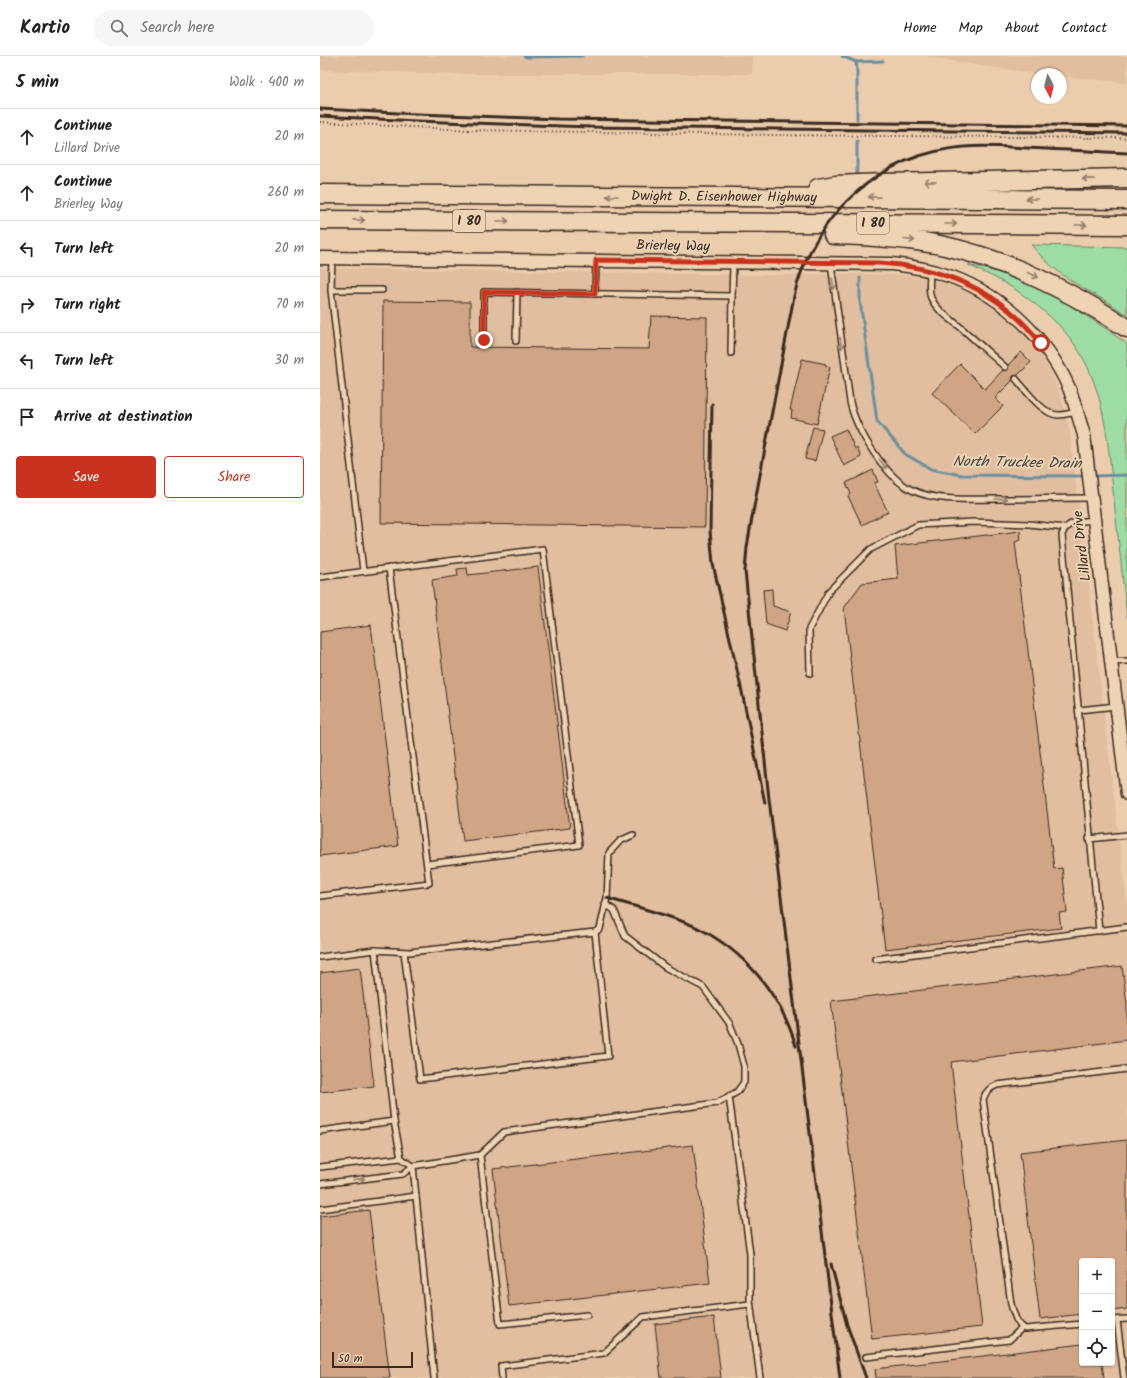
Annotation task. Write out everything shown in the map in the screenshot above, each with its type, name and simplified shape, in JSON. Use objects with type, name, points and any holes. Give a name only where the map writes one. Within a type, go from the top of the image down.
[{"type":"highway","points":[[777,196],[836,185],[1127,178]]},
{"type":"highway","points":[[320,184],[465,187],[509,196]]},
{"type":"highway","name":"Dwight D. Eisenhower Highway","points":[[320,194],[777,196],[1127,200]]},
{"type":"highway","name":"Dwight D. Eisenhower Highway","points":[[320,220],[1127,225]]},
{"type":"highway","points":[[618,221],[670,227],[875,237],[911,240],[944,246],[990,259],[1031,274],[1064,289],[1099,309],[1127,328]]},
{"type":"street","name":"Brierley Way","points":[[326,258],[830,262],[892,264],[930,270],[952,278],[977,289],[997,301],[1014,314]]},
{"type":"street","name":"Lillard Drive","points":[[1014,314],[1041,343],[1056,364],[1078,412],[1084,435],[1116,706],[1124,739],[1127,794]]},
{"type":"lane","points":[[326,258],[331,290],[363,571]]},
{"type":"lane","points":[[595,294],[596,260]]},
{"type":"lane","points":[[731,353],[733,262]]},
{"type":"lane","points":[[830,262],[852,413],[862,434],[876,455],[892,475],[902,484],[912,491],[926,495],[959,499],[1091,493]]},
{"type":"lane","points":[[930,270],[929,289],[931,298],[935,305],[1005,368]]},
{"type":"lane","points":[[331,290],[382,290]]},
{"type":"lane","points":[[484,340],[484,292],[732,296]]},
{"type":"lane","points":[[516,340],[517,292]]},
{"type":"lane","points":[[1016,379],[1046,411],[1058,416],[1078,412]]},
{"type":"lane","points":[[1094,520],[1070,524],[1065,528],[1062,535],[1062,550],[1079,710],[1089,839],[1099,931]]},
{"type":"lane","points":[[810,673],[809,629],[829,591],[871,549],[918,525],[973,522],[1029,524],[1065,528]]},
{"type":"lane","points":[[320,577],[543,549],[579,845],[427,864]]},
{"type":"lane","points":[[320,896],[429,883],[389,568]]},
{"type":"lane","points":[[1111,662],[1127,661]]},
{"type":"lane","points":[[1079,710],[1116,706]]},
{"type":"lane","points":[[320,957],[375,950],[404,952],[595,932],[600,929],[605,904],[609,853],[620,841],[633,835]]},
{"type":"lane","points":[[1089,839],[1127,835]]},
{"type":"lane","points":[[320,1184],[403,1174],[413,1166],[480,1155],[504,1132],[717,1103],[737,1092],[744,1082],[744,1066],[738,1044],[730,1024],[703,988],[665,967],[625,936],[614,910],[605,904]]},
{"type":"lane","points":[[875,960],[1127,927]]},
{"type":"lane","points":[[404,952],[420,1079],[608,1056],[595,932]]},
{"type":"lane","points":[[375,950],[394,1121],[401,1158]]},
{"type":"lane","points":[[1079,1324],[1024,1329],[1016,1320],[1011,1304],[983,1099],[990,1088],[1006,1084],[1127,1069]]},
{"type":"lane","points":[[729,1096],[750,1254],[750,1304],[760,1378]]},
{"type":"lane","points":[[320,1131],[394,1121]]},
{"type":"lane","points":[[480,1155],[500,1324],[586,1315]]},
{"type":"lane","points":[[320,1167],[401,1158],[413,1166]]},
{"type":"lane","points":[[413,1166],[434,1378]]},
{"type":"lane","points":[[320,1208],[416,1196]]},
{"type":"lane","points":[[502,1378],[501,1366],[604,1352],[643,1317],[750,1304]]},
{"type":"lane","points":[[1115,1320],[1127,1319]]},
{"type":"lane","points":[[1115,1326],[1124,1378]]},
{"type":"lane","points":[[866,1357],[1009,1340],[1022,1328]]},
{"type":"path","points":[[320,122],[477,130],[781,135],[1127,138]]},
{"type":"shaded area","points":[[320,56],[752,56],[752,74],[462,74],[320,70]]},
{"type":"shaded area","points":[[925,56],[1127,56],[1127,83],[1067,77],[1067,68],[1031,68],[1031,73],[955,62]]},
{"type":"shaded area","points":[[320,268],[761,275],[910,275],[953,286],[982,298],[1022,331],[1036,349],[1049,368],[1058,388],[1070,433],[1127,903],[1127,1378],[320,1378]]},
{"type":"green space","points":[[1031,245],[1127,247],[1127,315],[1060,273]]},
{"type":"green space","points":[[968,265],[1006,274],[1054,295],[1127,344],[1127,617],[1107,437],[1098,395],[1091,375],[1082,356],[1070,338],[1044,311],[1008,285]]},
{"type":"building","points":[[383,301],[470,302],[470,347],[649,349],[651,316],[707,317],[705,527],[381,523]]},
{"type":"building","points":[[1021,352],[1031,362],[1018,375],[1013,376],[1012,381],[995,398],[1003,406],[975,434],[932,393],[960,364],[985,389],[1003,370],[1008,370],[1008,365]]},
{"type":"building","points":[[802,359],[826,364],[825,365],[830,367],[817,424],[791,418],[792,410],[790,410]]},
{"type":"building","points":[[813,427],[823,429],[815,461],[805,459]]},
{"type":"building","points":[[846,429],[855,449],[857,448],[861,457],[844,466],[830,436]]},
{"type":"building","points":[[873,470],[878,482],[874,483],[888,512],[862,525],[848,496],[851,494],[846,483]]},
{"type":"building","points":[[1020,531],[1021,540],[1015,542],[1054,869],[1062,868],[1067,912],[1059,913],[1061,928],[885,949],[844,608],[862,583],[898,579],[895,546]]},
{"type":"building","points":[[538,567],[570,828],[463,841],[432,580],[458,576],[457,569],[467,568],[468,575]]},
{"type":"building","points":[[772,589],[773,606],[791,612],[785,631],[766,624],[763,590]]},
{"type":"building","points":[[371,625],[398,846],[320,856],[320,632]]},
{"type":"building","points":[[1122,966],[1127,1004],[1127,1040],[951,1062],[982,1327],[872,1339],[831,1001]]},
{"type":"building","points":[[360,968],[374,1086],[320,1092],[320,973]]},
{"type":"building","points":[[1127,1140],[1127,1309],[1115,1311],[1115,1258],[1079,1258],[1079,1314],[1040,1319],[1020,1152]]},
{"type":"building","points":[[693,1145],[710,1283],[509,1306],[493,1169]]},
{"type":"building","points":[[369,1210],[390,1378],[320,1378],[320,1216]]},
{"type":"building","points":[[714,1317],[721,1378],[661,1378],[655,1324]]},
{"type":"building","points":[[1079,1344],[1079,1366],[1102,1366],[1104,1378],[876,1378],[875,1369]]},
{"type":"waterway","name":"North Truckee Drain","points":[[524,56],[582,56]]},
{"type":"waterway","points":[[842,56],[856,62],[883,61]]},
{"type":"waterway","name":"North Truckee Drain","points":[[856,62],[857,119]]},
{"type":"waterway","name":"North Truckee Drain","points":[[857,141],[857,173]]},
{"type":"waterway","name":"North Truckee Drain","points":[[860,278],[860,301],[877,421],[905,454],[931,469],[962,475],[1085,476]]},
{"type":"waterway","name":"North Truckee Drain","points":[[1091,476],[1127,475]]},
{"type":"railway","points":[[320,109],[558,119],[1127,126]]},
{"type":"railway","points":[[320,116],[590,127],[1127,133]]},
{"type":"railway","points":[[840,1378],[769,799],[745,571],[747,547],[753,512],[794,296],[804,267],[817,240],[834,215],[855,194],[878,176],[904,162],[933,152],[972,146],[1127,153]]},
{"type":"railway","points":[[712,404],[710,531],[713,564],[765,803]]},
{"type":"railway","points":[[607,898],[662,914],[694,926],[729,947],[758,975],[770,991],[789,1027],[796,1046]]},
{"type":"railway","points":[[831,1264],[847,1325],[866,1378]]},
{"type":"route","points":[[484,340],[484,292],[595,294],[596,260],[880,263],[910,266],[930,270],[977,289],[997,301],[1014,314],[1041,343]]}]
